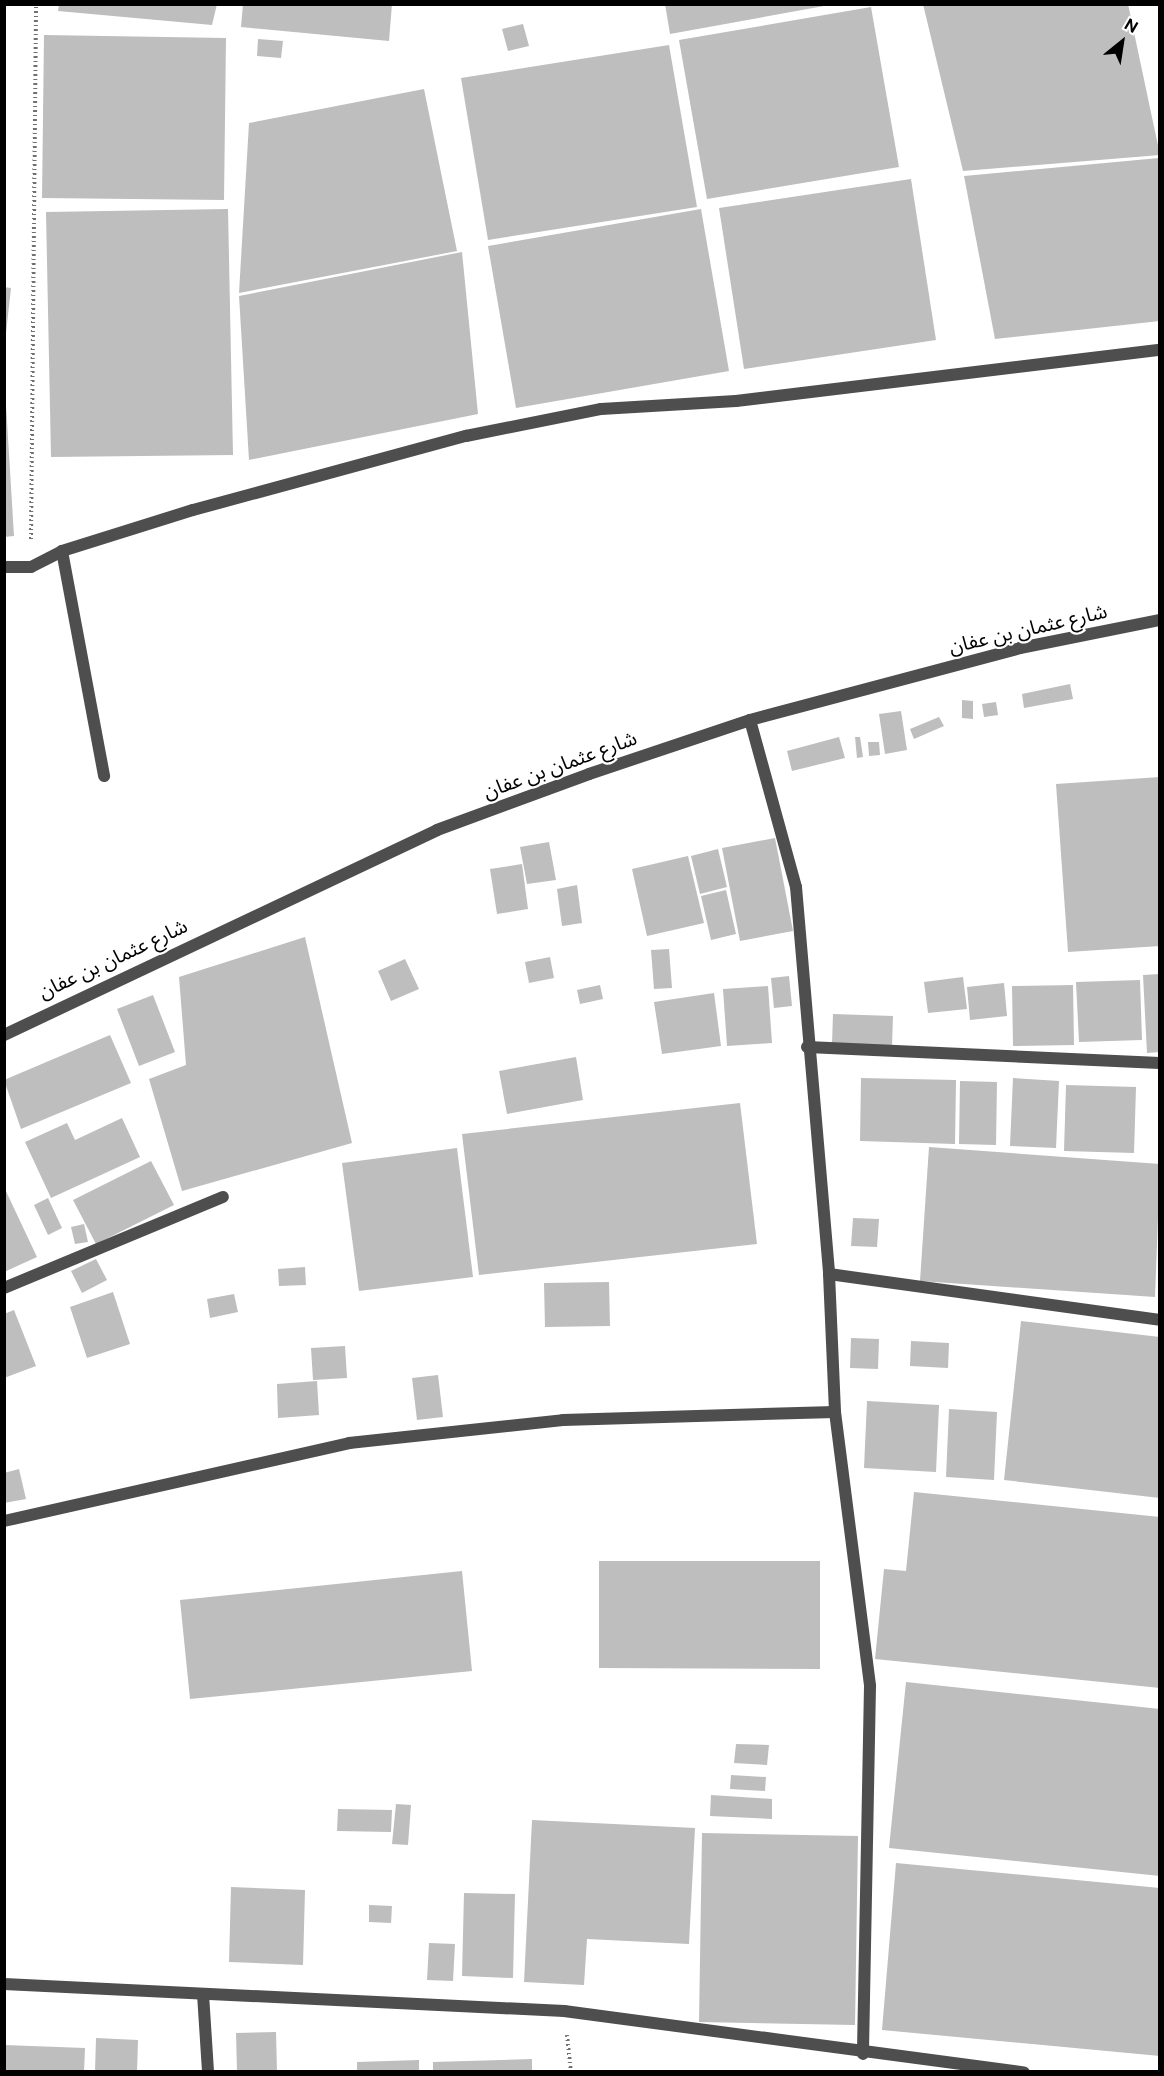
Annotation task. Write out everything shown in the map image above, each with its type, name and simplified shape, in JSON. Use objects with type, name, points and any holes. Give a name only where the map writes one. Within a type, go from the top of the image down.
[{"type":"street","points":[[4,567],[31,567],[62,551],[466,436],[601,410],[736,401],[1160,350]]},
{"type":"street","points":[[62,551],[104,776]]},
{"type":"street","name":"شارع عثمان بن عفان","points":[[4,1035],[437,830],[750,720],[1020,648],[1160,620]]},
{"type":"street","points":[[750,720],[796,886],[807,1047],[829,1274],[836,1412],[870,1686],[863,2054]]},
{"type":"street","points":[[807,1047],[1160,1063]]},
{"type":"street","points":[[4,1288],[223,1197]]},
{"type":"street","points":[[829,1274],[1160,1320]]},
{"type":"street","points":[[4,1521],[349,1443],[563,1420],[836,1412]]},
{"type":"street","points":[[4,1984],[564,2011],[863,2054],[1024,2072]]},
{"type":"street","points":[[203,1994],[208,2072]]},
{"type":"path","points":[[31,567],[36,4]]},
{"type":"path","points":[[564,2011],[571,2072]]},
{"type":"building","points":[[59,4],[217,4],[212,25],[58,11]]},
{"type":"building","points":[[243,4],[392,4],[389,41],[241,27]]},
{"type":"building","points":[[665,4],[824,4],[824,6],[670,34]]},
{"type":"building","points":[[923,4],[1128,4],[1160,155],[963,171]]},
{"type":"building","points":[[871,7],[899,167],[707,199],[679,40]]},
{"type":"building","points":[[523,24],[529,46],[508,51],[502,29]]},
{"type":"building","points":[[44,35],[226,38],[224,200],[42,198]]},
{"type":"building","points":[[258,39],[283,41],[281,58],[257,56]]},
{"type":"building","points":[[669,45],[697,207],[488,240],[461,78]]},
{"type":"building","points":[[424,89],[457,251],[239,293],[249,123]]},
{"type":"building","points":[[1159,158],[1160,321],[995,339],[964,176]]},
{"type":"building","points":[[911,179],[936,340],[744,369],[719,208]]},
{"type":"building","points":[[228,209],[233,455],[51,457],[46,212]]},
{"type":"building","points":[[701,209],[729,371],[516,408],[488,246]]},
{"type":"building","points":[[462,252],[478,414],[249,460],[239,296]]},
{"type":"building","points":[[4,287],[11,288],[6,333],[4,333]]},
{"type":"building","points":[[4,372],[14,536],[4,537]]},
{"type":"building","points":[[1070,684],[1073,699],[1024,708],[1022,694]]},
{"type":"building","points":[[962,700],[973,701],[973,719],[962,718]]},
{"type":"building","points":[[996,702],[998,715],[984,717],[982,704]]},
{"type":"building","points":[[901,711],[907,750],[885,754],[879,714]]},
{"type":"building","points":[[939,717],[944,726],[914,739],[910,729]]},
{"type":"building","points":[[839,737],[845,758],[792,771],[787,751]]},
{"type":"building","points":[[855,737],[860,737],[863,757],[857,758]]},
{"type":"building","points":[[868,742],[879,742],[880,755],[869,756]]},
{"type":"building","points":[[1160,777],[1160,946],[1068,952],[1056,784]]},
{"type":"building","points":[[775,838],[793,931],[740,941],[722,848]]},
{"type":"building","points":[[549,842],[556,880],[527,884],[520,847]]},
{"type":"building","points":[[718,849],[727,887],[700,894],[691,856]]},
{"type":"building","points":[[688,856],[704,923],[647,936],[632,869]]},
{"type":"building","points":[[522,864],[528,909],[497,914],[490,869]]},
{"type":"building","points":[[577,885],[582,923],[562,926],[557,889]]},
{"type":"building","points":[[726,890],[736,934],[711,940],[701,896]]},
{"type":"building","points":[[305,937],[352,1143],[182,1191],[149,1079],[186,1065],[179,977]]},
{"type":"building","points":[[669,949],[672,988],[654,989],[651,950]]},
{"type":"building","points":[[550,957],[554,978],[529,983],[525,962]]},
{"type":"building","points":[[405,959],[419,989],[391,1001],[378,971]]},
{"type":"building","points":[[1160,974],[1160,1052],[1147,1053],[1143,975]]},
{"type":"building","points":[[789,976],[792,1006],[774,1008],[771,978]]},
{"type":"building","points":[[963,977],[967,1009],[928,1013],[924,982]]},
{"type":"building","points":[[1140,980],[1142,1040],[1079,1042],[1076,982]]},
{"type":"building","points":[[1004,983],[1007,1016],[970,1020],[967,987]]},
{"type":"building","points":[[600,985],[603,999],[580,1004],[577,990]]},
{"type":"building","points":[[1073,985],[1074,1045],[1013,1046],[1012,986]]},
{"type":"building","points":[[768,986],[772,1043],[727,1046],[723,989]]},
{"type":"building","points":[[714,993],[721,1046],[662,1054],[654,1002]]},
{"type":"building","points":[[153,995],[175,1052],[139,1066],[117,1009]]},
{"type":"building","points":[[833,1014],[893,1016],[892,1046],[832,1044]]},
{"type":"building","points":[[110,1035],[131,1083],[21,1129],[4,1080]]},
{"type":"building","points":[[576,1057],[583,1100],[507,1114],[499,1071]]},
{"type":"building","points":[[861,1078],[956,1080],[955,1144],[860,1141]]},
{"type":"building","points":[[1013,1078],[1059,1081],[1056,1148],[1010,1146]]},
{"type":"building","points":[[960,1081],[997,1082],[996,1145],[959,1144]]},
{"type":"building","points":[[1066,1085],[1136,1087],[1134,1153],[1064,1151]]},
{"type":"building","points":[[740,1103],[757,1244],[479,1275],[462,1134]]},
{"type":"building","points":[[122,1118],[140,1157],[51,1198],[25,1142],[67,1123],[75,1140]]},
{"type":"building","points":[[929,1147],[1160,1164],[1155,1297],[920,1281]]},
{"type":"building","points":[[457,1148],[473,1277],[359,1291],[342,1163]]},
{"type":"building","points":[[151,1161],[174,1205],[96,1244],[73,1200]]},
{"type":"building","points":[[4,1187],[37,1257],[4,1272]]},
{"type":"building","points":[[48,1198],[62,1228],[48,1235],[34,1205]]},
{"type":"building","points":[[853,1218],[879,1219],[877,1247],[851,1246]]},
{"type":"building","points":[[84,1224],[88,1242],[75,1244],[71,1227]]},
{"type":"building","points":[[96,1259],[107,1280],[82,1293],[71,1271]]},
{"type":"building","points":[[305,1267],[306,1285],[279,1286],[278,1269]]},
{"type":"building","points":[[609,1282],[610,1326],[545,1327],[544,1283]]},
{"type":"building","points":[[113,1292],[130,1344],[87,1358],[70,1307]]},
{"type":"building","points":[[234,1294],[238,1312],[210,1318],[207,1299]]},
{"type":"building","points":[[14,1310],[36,1366],[4,1378],[4,1314]]},
{"type":"building","points":[[1021,1321],[1160,1337],[1160,1498],[1004,1480]]},
{"type":"building","points":[[851,1338],[879,1339],[878,1369],[850,1368]]},
{"type":"building","points":[[911,1341],[949,1343],[948,1368],[910,1366]]},
{"type":"building","points":[[345,1346],[347,1378],[313,1380],[311,1348]]},
{"type":"building","points":[[438,1375],[443,1417],[417,1420],[412,1378]]},
{"type":"building","points":[[317,1381],[319,1415],[278,1418],[277,1384]]},
{"type":"building","points":[[867,1401],[939,1405],[936,1472],[864,1468]]},
{"type":"building","points":[[949,1409],[997,1412],[994,1480],[946,1477]]},
{"type":"building","points":[[19,1469],[26,1499],[4,1503],[4,1473]]},
{"type":"building","points":[[914,1492],[1160,1517],[1160,1688],[875,1659],[884,1569],[906,1571]]},
{"type":"building","points":[[599,1561],[820,1561],[820,1669],[599,1668]]},
{"type":"building","points":[[462,1571],[472,1671],[190,1699],[180,1600]]},
{"type":"building","points":[[906,1682],[1160,1709],[1160,1876],[889,1848]]},
{"type":"building","points":[[736,1744],[769,1745],[767,1765],[734,1763]]},
{"type":"building","points":[[731,1775],[766,1777],[765,1791],[730,1789]]},
{"type":"building","points":[[711,1795],[772,1799],[772,1819],[710,1816]]},
{"type":"building","points":[[396,1804],[411,1805],[408,1845],[392,1844]]},
{"type":"building","points":[[338,1809],[392,1810],[391,1832],[337,1831]]},
{"type":"building","points":[[532,1820],[695,1828],[689,1944],[587,1939],[584,1985],[524,1982]]},
{"type":"building","points":[[702,1833],[858,1836],[855,2025],[699,2022]]},
{"type":"building","points":[[896,1863],[1160,1888],[1160,2056],[882,2030]]},
{"type":"building","points":[[231,1887],[305,1890],[303,1965],[229,1962]]},
{"type":"building","points":[[464,1893],[515,1894],[513,1978],[462,1976]]},
{"type":"building","points":[[369,1905],[392,1906],[391,1923],[369,1922]]},
{"type":"building","points":[[429,1943],[455,1944],[453,1981],[427,1980]]},
{"type":"building","points":[[276,2032],[277,2072],[237,2072],[236,2033]]},
{"type":"building","points":[[96,2038],[138,2040],[137,2072],[95,2072]]},
{"type":"building","points":[[4,2045],[85,2048],[84,2072],[4,2072]]},
{"type":"building","points":[[532,2059],[532,2072],[433,2072],[433,2062]]},
{"type":"building","points":[[419,2060],[419,2072],[357,2072],[357,2062]]}]
